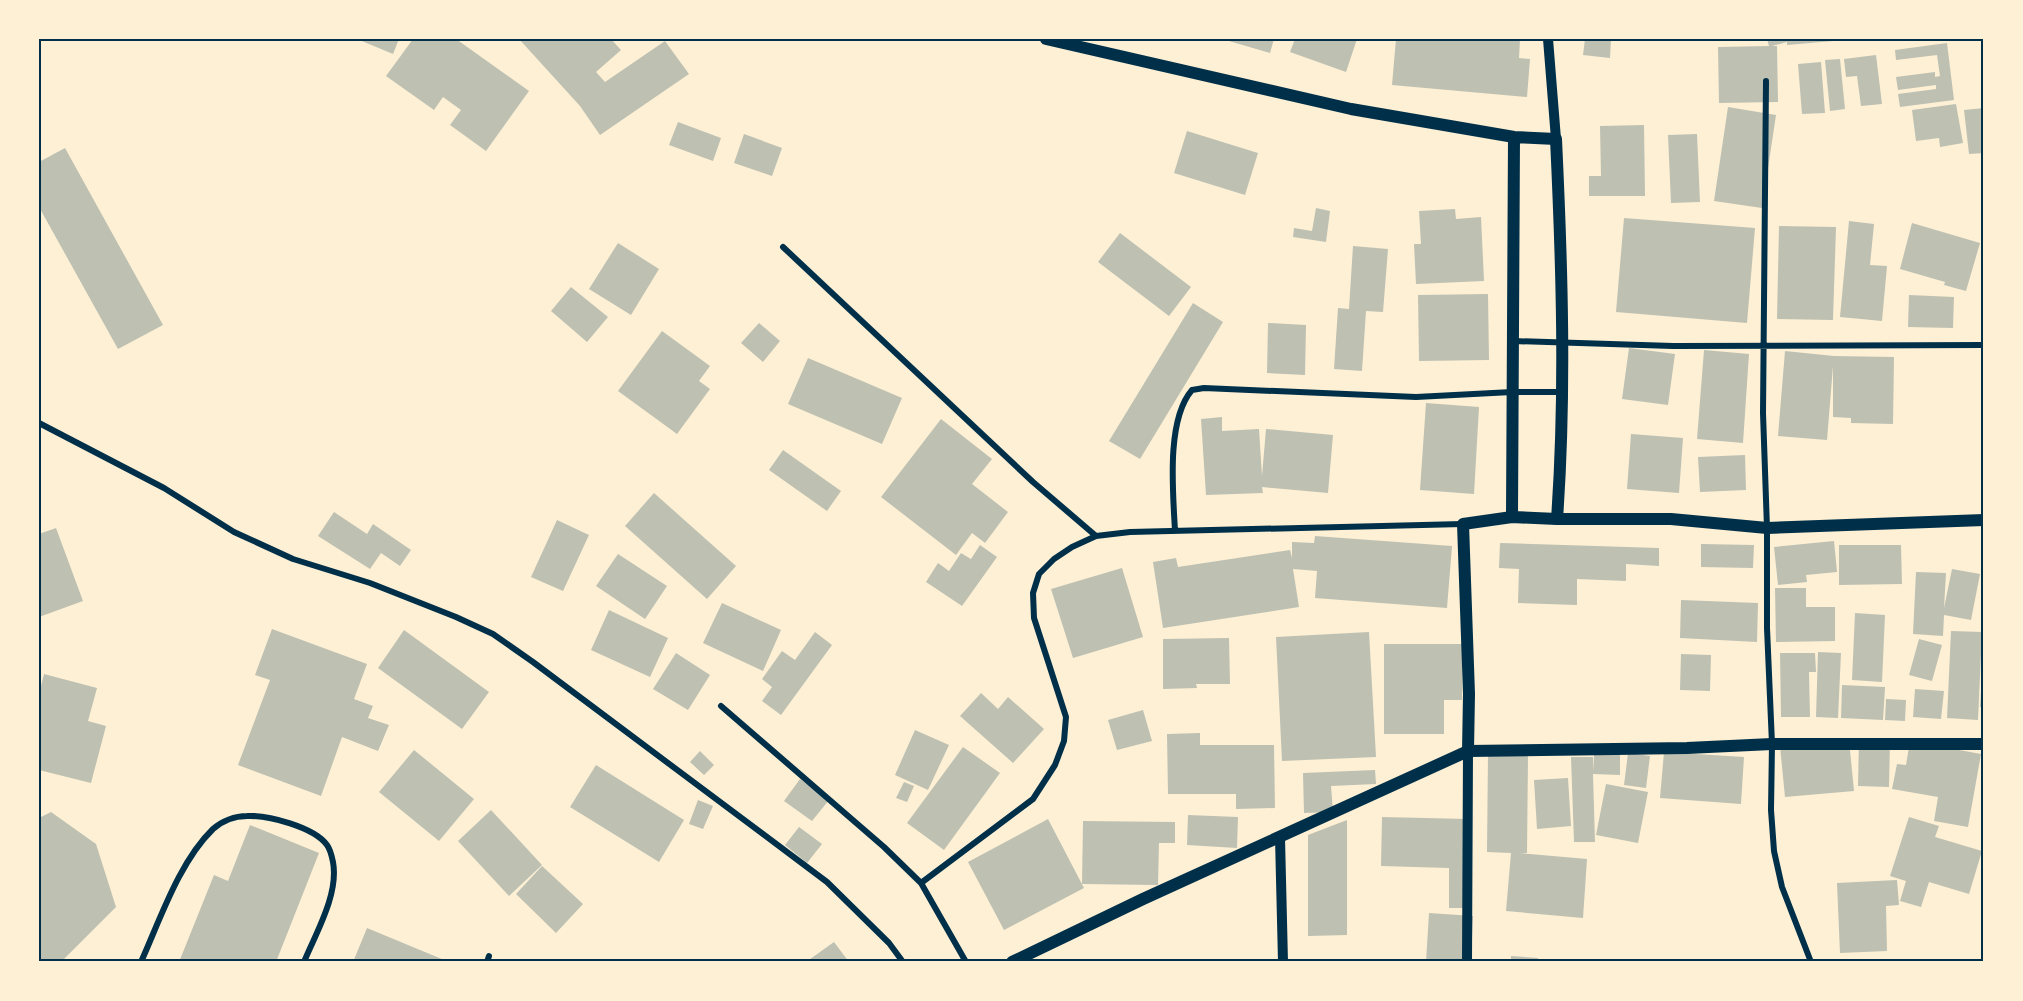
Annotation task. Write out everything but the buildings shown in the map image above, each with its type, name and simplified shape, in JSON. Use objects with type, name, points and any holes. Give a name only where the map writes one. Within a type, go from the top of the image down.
[{"type":"main road","points":[[1046,39],[1351,109],[1514,137],[1556,139],[1563,392],[1557,519]]},
{"type":"main road","points":[[1512,517],[1514,137]]},
{"type":"main road","points":[[1468,751],[1469,683],[1463,524],[1512,517],[1671,519],[1767,528],[1984,520]]},
{"type":"main road","points":[[1012,962],[1143,899],[1468,751],[1687,748],[1772,744],[1984,744]]},
{"type":"street","points":[[1548,39],[1556,139]]},
{"type":"street","points":[[1766,81],[1763,413],[1767,528],[1767,628],[1772,744],[1771,810],[1774,850],[1792,915],[1811,962]]},
{"type":"street","points":[[783,247],[1008,459],[1096,536]]},
{"type":"street","points":[[1513,341],[1662,346],[1984,345]]},
{"type":"street","points":[[1175,531],[1172,471],[1175,440],[1180,408],[1192,390],[1204,388],[1416,397],[1563,392]]},
{"type":"street","points":[[39,423],[164,488],[234,532],[293,559],[370,583],[493,634],[827,882],[889,944],[903,962]]},
{"type":"street","points":[[921,883],[1033,799],[1055,765],[1064,741],[1066,717],[1034,618],[1033,593],[1039,574],[1054,559],[1072,547],[1096,536],[1175,531],[1463,524]]},
{"type":"street","points":[[721,706],[884,847],[921,883],[966,962]]},
{"type":"street","points":[[1467,962],[1468,751]]},
{"type":"street","points":[[141,962],[181,875],[199,847],[214,828],[230,819],[247,816],[272,819],[309,831],[327,844],[333,861],[334,881],[329,902],[304,962]]},
{"type":"street","points":[[1280,838],[1283,962]]}]
